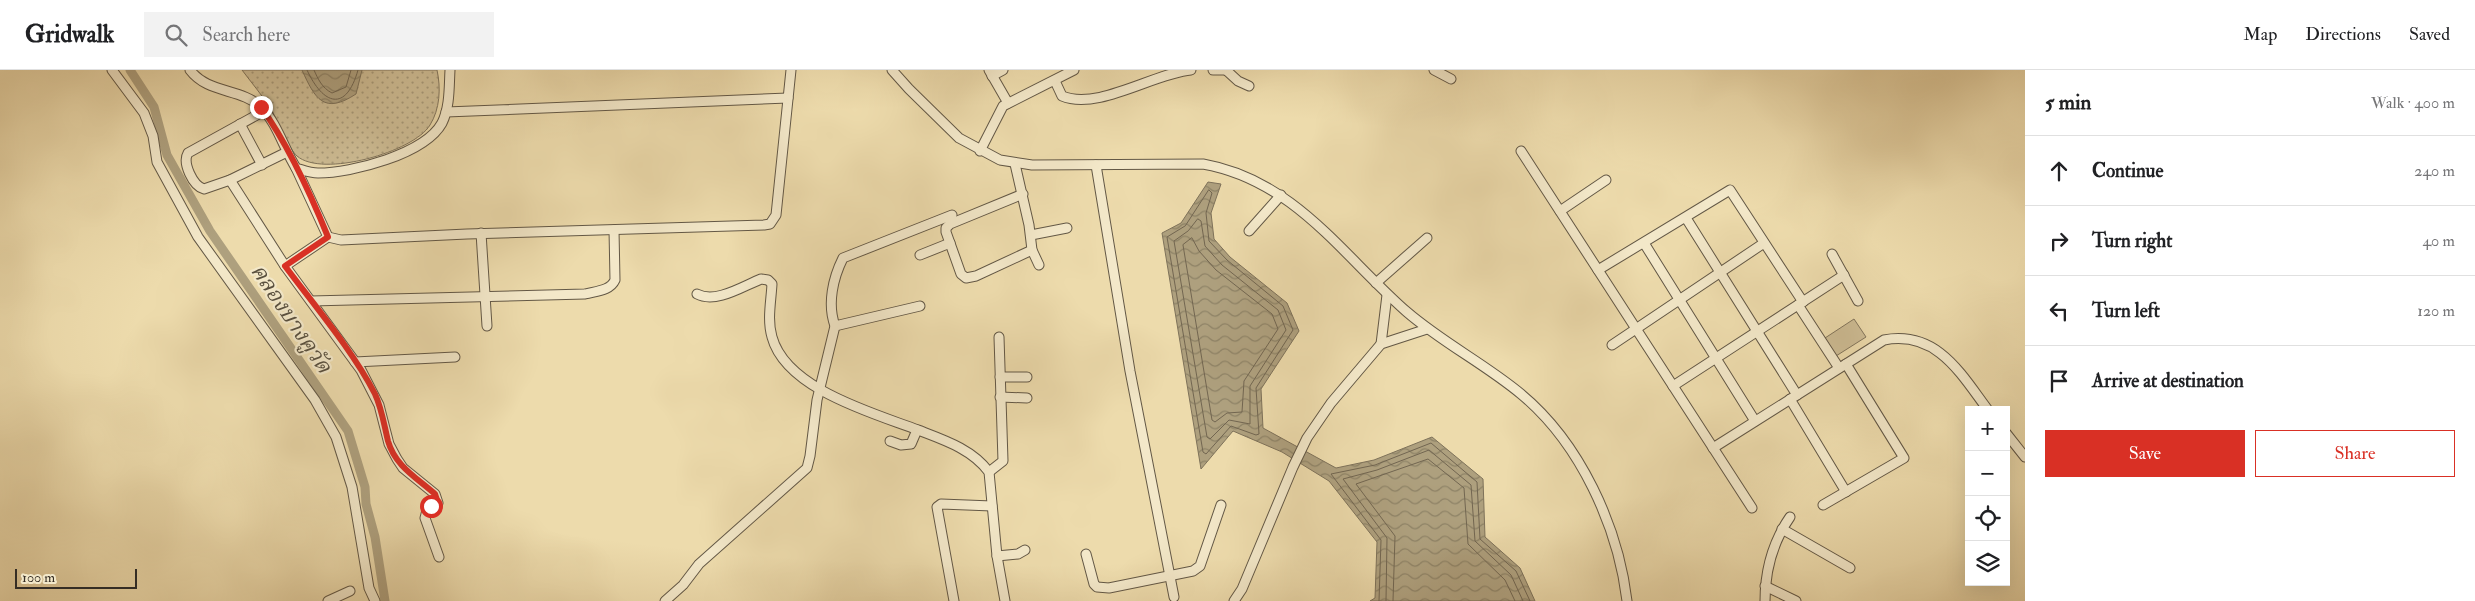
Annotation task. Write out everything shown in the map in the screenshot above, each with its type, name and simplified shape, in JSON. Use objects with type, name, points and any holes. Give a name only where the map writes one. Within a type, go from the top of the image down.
[{"type":"street","points":[[112,70],[144,113],[153,136],[157,162],[198,237],[315,400],[336,437],[352,487],[369,588],[375,601]]},
{"type":"street","points":[[190,70],[196,78],[210,86],[248,99],[264,111],[296,168],[328,237]]},
{"type":"street","points":[[296,168],[316,173],[333,172],[392,158],[421,144],[441,124],[446,112],[450,70]]},
{"type":"street","points":[[285,266],[328,237],[342,240],[481,233],[770,224],[776,215],[792,70]]},
{"type":"street","points":[[892,70],[908,89],[959,138],[980,151],[1000,160],[1015,164],[1203,164],[1223,167],[1253,178],[1281,195],[1334,241],[1387,295],[1427,329],[1478,361],[1522,395],[1546,418],[1566,445],[1592,489],[1617,550],[1627,601]]},
{"type":"street","points":[[1003,70],[990,73],[1005,105]]},
{"type":"street","points":[[980,151],[992,123],[1005,105],[1074,70]]},
{"type":"street","points":[[1055,80],[1062,96],[1069,99],[1083,99],[1116,94],[1162,73],[1191,70]]},
{"type":"street","points":[[1212,70],[1227,70],[1248,86]]},
{"type":"street","points":[[1434,70],[1451,79]]},
{"type":"street","points":[[446,112],[788,98]]},
{"type":"street","points":[[264,111],[188,154],[185,159],[200,188],[204,189],[230,180],[287,152]]},
{"type":"street","points":[[240,124],[262,165]]},
{"type":"street","points":[[1521,151],[1752,508]]},
{"type":"street","points":[[1015,164],[1023,194],[1032,250],[1039,266]]},
{"type":"street","points":[[1096,165],[1130,371],[1174,597]]},
{"type":"street","points":[[230,180],[285,266],[355,362],[375,394],[389,444],[397,459],[403,468],[435,494],[438,499],[438,503],[426,510],[425,518],[439,557]]},
{"type":"street","points":[[1560,211],[1606,180]]},
{"type":"street","points":[[1598,270],[1730,190],[1801,303],[1904,458],[1823,505]]},
{"type":"street","points":[[1023,194],[947,226],[946,232],[961,274],[966,278],[976,276],[1032,250]]},
{"type":"street","points":[[1250,231],[1281,195]]},
{"type":"street","points":[[665,601],[683,585],[699,564],[807,468],[817,389],[835,326],[832,318],[831,294],[843,258],[952,215]]},
{"type":"street","points":[[1686,218],[1757,331],[1846,492]]},
{"type":"street","points":[[1031,235],[1067,228]]},
{"type":"street","points":[[310,301],[585,294],[606,289],[615,280],[614,230]]},
{"type":"street","points":[[481,233],[487,326]]},
{"type":"street","points":[[1376,283],[1427,238]]},
{"type":"street","points":[[920,255],[950,243]]},
{"type":"street","points":[[1644,243],[1754,422]]},
{"type":"street","points":[[1612,345],[1764,243]]},
{"type":"street","points":[[1832,254],[1858,301]]},
{"type":"street","points":[[1673,386],[1844,275]]},
{"type":"street","points":[[696,294],[702,297],[717,297],[761,279],[768,280],[772,284],[770,319],[772,338],[788,368],[817,389],[949,441],[981,461],[988,472],[997,556],[1005,601]]},
{"type":"street","points":[[1382,344],[1387,295]]},
{"type":"street","points":[[835,326],[920,306]]},
{"type":"street","points":[[1234,601],[1242,589],[1307,438],[1331,403],[1382,344],[1427,329]]},
{"type":"street","points":[[988,472],[1003,461],[999,337]]},
{"type":"street","points":[[1713,448],[1884,340],[1893,338],[1914,340],[1939,350],[1949,358],[1985,406]]},
{"type":"street","points":[[355,362],[455,357]]},
{"type":"street","points":[[1000,377],[1027,377]]},
{"type":"street","points":[[1000,397],[1027,398]]},
{"type":"street","points":[[890,441],[901,445],[911,444],[917,430]]},
{"type":"street","points":[[2010,438],[2025,457]]},
{"type":"street","points":[[954,601],[936,508],[941,504],[992,506]]},
{"type":"street","points":[[1086,554],[1097,587],[1109,588],[1192,571],[1200,566],[1221,505]]},
{"type":"street","points":[[1765,601],[1765,586],[1774,546],[1790,517]]},
{"type":"street","points":[[1782,529],[1850,568]]},
{"type":"street","points":[[997,556],[1018,554],[1025,550]]},
{"type":"street","points":[[1765,586],[1796,601]]},
{"type":"street","points":[[328,601],[350,591]]},
{"type":"shaded area","points":[[242,70],[437,70],[439,84],[438,105],[430,125],[421,135],[406,144],[367,159],[346,163],[326,164],[309,162],[297,156],[294,152],[269,106]]},
{"type":"shaded area","points":[[1854,319],[1866,337],[1836,356],[1825,338]]},
{"type":"water","points":[[302,70],[362,70],[356,94],[336,103],[328,103],[316,96]]},
{"type":"water","points":[[1208,182],[1221,184],[1211,213],[1214,239],[1230,257],[1287,303],[1299,331],[1261,389],[1263,428],[1336,468],[1374,460],[1432,437],[1483,479],[1485,537],[1520,568],[1535,601],[1370,601],[1375,598],[1377,542],[1329,481],[1282,452],[1233,431],[1201,469],[1162,233],[1181,223]]},
{"type":"waterway","name":"คลองบางคูวัด","points":[[130,70],[154,107],[167,155],[210,231],[348,431],[365,487],[366,504],[375,537],[385,601]]},
{"type":"route","points":[[261,107],[273,124],[296,168],[328,237],[285,266],[361,370],[380,405],[389,444],[397,459],[403,468],[425,485],[438,499],[438,503],[431,506]]}]
